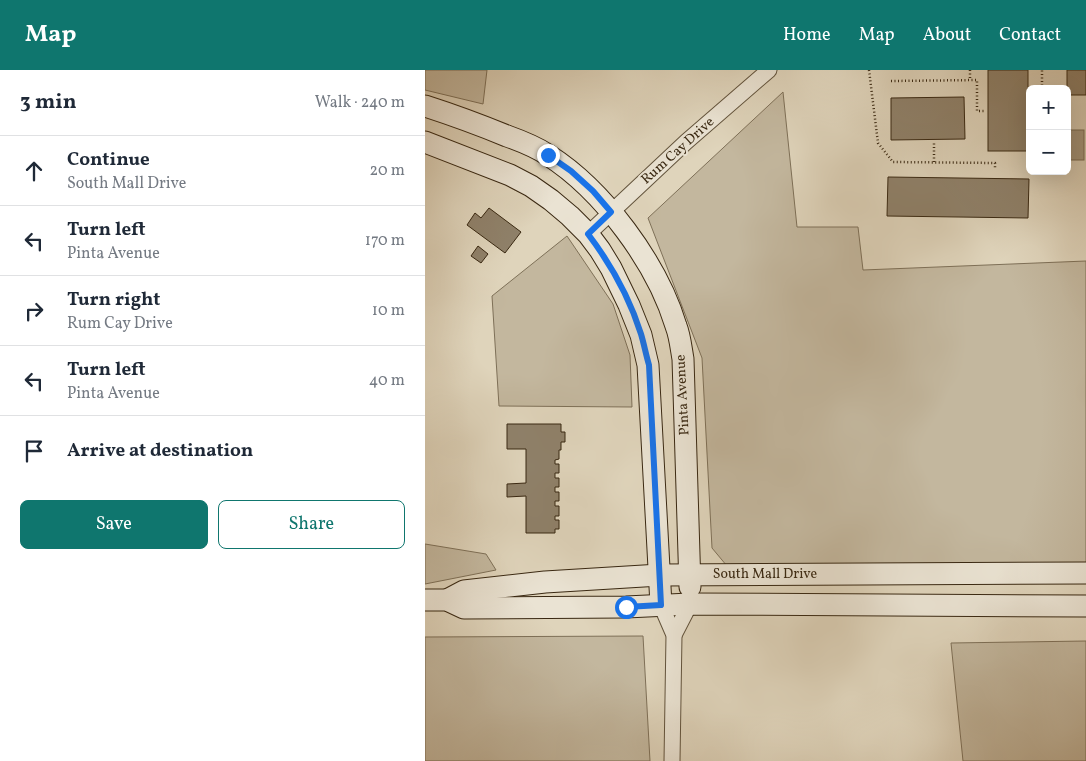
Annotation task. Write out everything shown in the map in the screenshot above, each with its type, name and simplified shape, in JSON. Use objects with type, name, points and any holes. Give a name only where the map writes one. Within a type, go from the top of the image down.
[{"type":"street","name":"Rum Cay Drive","points":[[588,234],[686,142],[769,70]]},
{"type":"street","name":"Pinta Avenue","points":[[425,106],[486,127],[522,142],[548,155],[571,171],[593,191],[611,212],[641,252],[665,295],[677,326],[683,359],[689,604]]},
{"type":"street","points":[[425,142],[511,175],[531,186],[570,216],[588,234],[611,268],[641,334],[649,365],[661,605],[673,635],[672,761]]},
{"type":"street","name":"South Mall Drive","points":[[447,600],[464,591],[545,582],[659,575],[1086,573]]},
{"type":"street","points":[[851,574],[852,604]]},
{"type":"street","name":"South Mall Drive","points":[[425,600],[447,600],[465,608],[689,604],[1086,606]]},
{"type":"street","points":[[673,635],[689,604]]},
{"type":"path","points":[[869,70],[878,143],[893,162],[995,163],[995,169]]},
{"type":"path","points":[[970,70],[970,80]]},
{"type":"path","points":[[1042,70],[1042,85]]},
{"type":"path","points":[[891,81],[977,80],[977,110],[985,110]]},
{"type":"path","points":[[933,162],[934,142]]},
{"type":"shaded area","points":[[425,70],[487,70],[483,104],[425,90]]},
{"type":"shaded area","points":[[783,92],[797,227],[858,227],[863,270],[1086,261],[1086,565],[727,566],[712,548],[702,358],[648,218]]},
{"type":"shaded area","points":[[1071,130],[1084,130],[1084,160],[1071,160]]},
{"type":"shaded area","points":[[567,236],[613,304],[630,355],[632,407],[499,406],[492,296]]},
{"type":"shaded area","points":[[425,544],[486,554],[496,570],[425,584]]},
{"type":"shaded area","points":[[643,636],[650,761],[425,761],[425,637]]},
{"type":"shaded area","points":[[1086,641],[1086,761],[963,761],[951,643]]},
{"type":"building","points":[[988,70],[1028,70],[1028,85],[1026,85],[1026,151],[988,151]]},
{"type":"building","points":[[1067,70],[1086,70],[1086,95],[1071,95],[1071,85],[1067,85]]},
{"type":"building","points":[[964,97],[965,139],[891,140],[891,98]]},
{"type":"building","points":[[888,177],[1029,179],[1028,218],[887,216]]},
{"type":"building","points":[[489,208],[521,232],[505,253],[467,225],[475,213],[481,218]]},
{"type":"building","points":[[478,246],[488,254],[481,263],[471,256]]},
{"type":"building","points":[[507,424],[561,424],[561,432],[565,432],[565,442],[561,442],[559,459],[555,460],[555,464],[559,464],[559,473],[555,473],[555,478],[559,478],[559,487],[555,487],[555,492],[559,492],[559,501],[555,501],[555,506],[559,506],[559,516],[555,516],[555,520],[559,520],[559,529],[555,529],[555,533],[526,533],[526,496],[507,497],[507,484],[526,483],[526,449],[507,449]]},
{"type":"route","points":[[548,155],[571,171],[593,191],[611,212],[588,234],[611,268],[629,305],[641,334],[649,365],[661,605],[626,607]]}]
